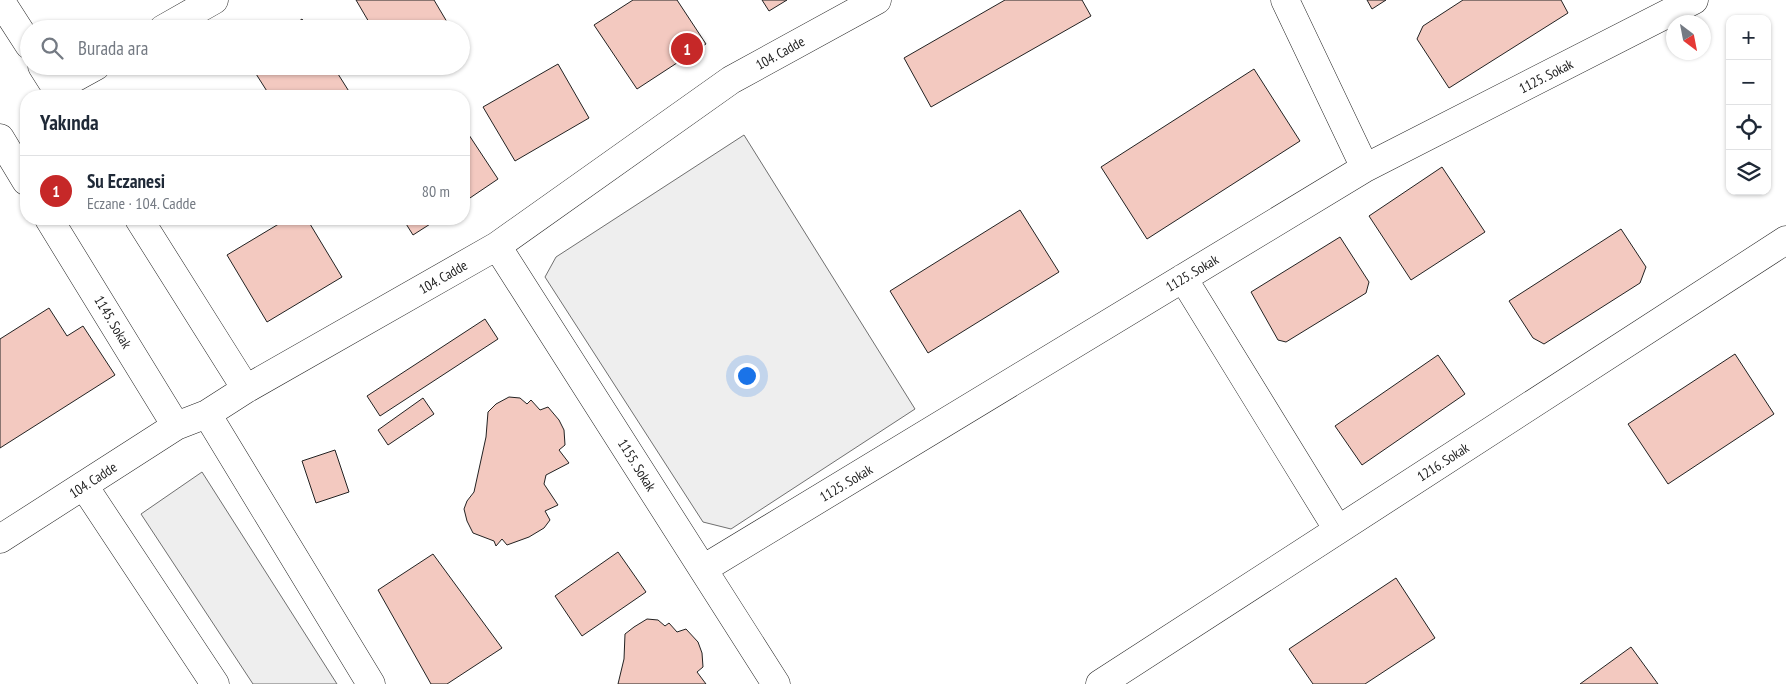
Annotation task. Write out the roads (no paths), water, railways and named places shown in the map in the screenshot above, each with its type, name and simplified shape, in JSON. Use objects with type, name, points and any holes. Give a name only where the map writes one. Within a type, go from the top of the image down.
[{"type":"street","points":[[0,0],[20,31]]},
{"type":"street","points":[[178,20],[214,0]]},
{"type":"street","name":"104. Cadde","points":[[0,539],[176,426],[207,414],[246,389],[497,246],[731,80],[877,0]]},
{"type":"street","points":[[1285,0],[1365,168]]},
{"type":"street","name":"1125. Sokak","points":[[703,569],[1365,168],[1694,0]]},
{"type":"street","points":[[53,84],[74,75]]},
{"type":"street","points":[[0,138],[20,171]]},
{"type":"street","name":"1145. Sokak","points":[[54,225],[176,426]]},
{"type":"street","points":[[143,225],[246,389]]},
{"type":"street","name":"1216. Sokak","points":[[1100,684],[1786,240]]},
{"type":"street","name":"1155. Sokak","points":[[497,246],[776,684]]},
{"type":"street","points":[[1183,278],[1338,530]]},
{"type":"street","points":[[207,414],[372,684]]},
{"type":"street","points":[[84,486],[215,684]]},
{"type":"place","name":"Su Eczanesi","points":[[687,49]]}]
